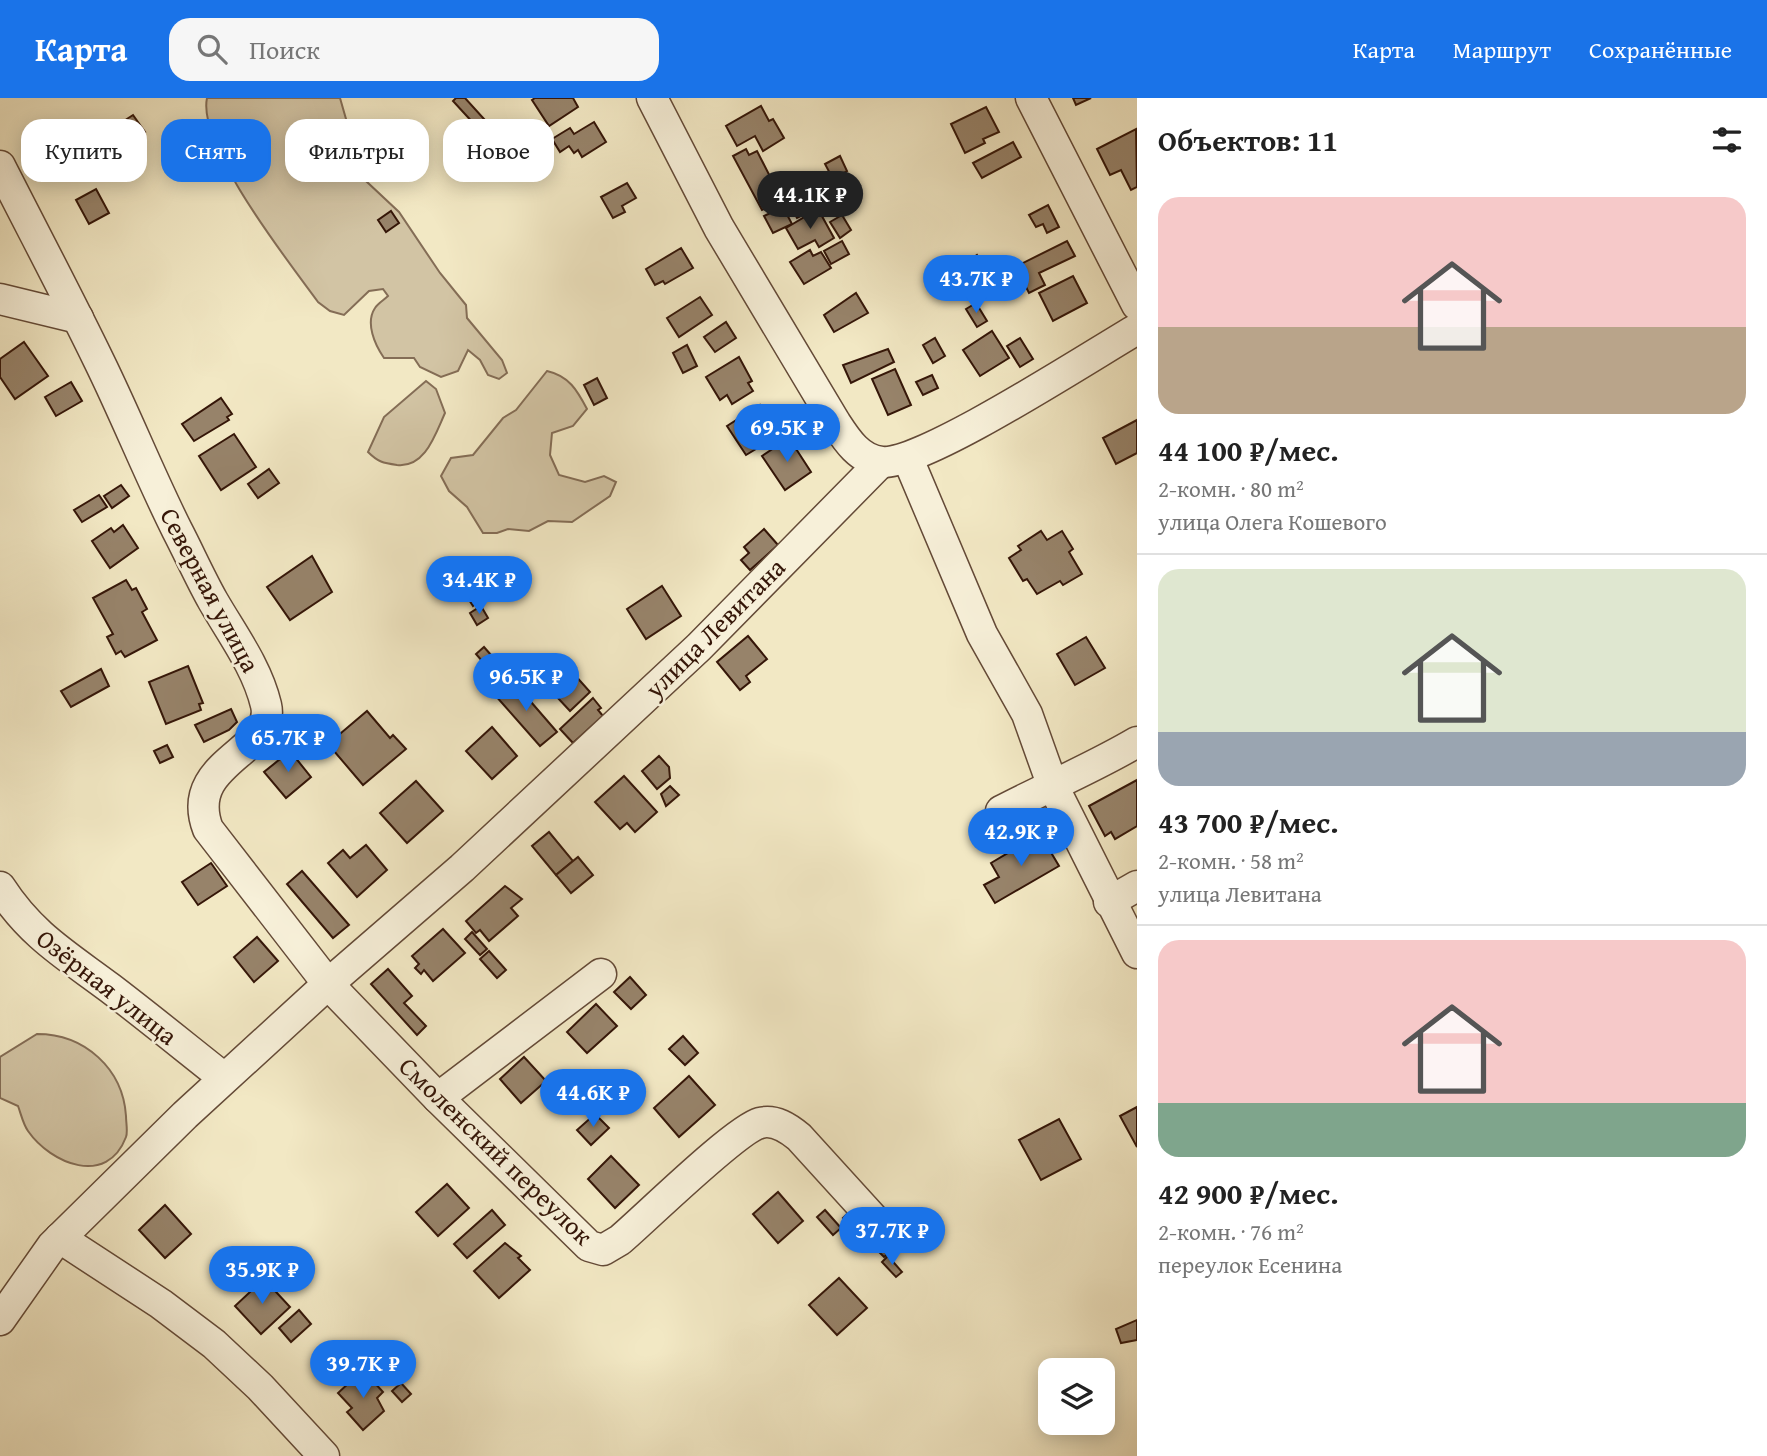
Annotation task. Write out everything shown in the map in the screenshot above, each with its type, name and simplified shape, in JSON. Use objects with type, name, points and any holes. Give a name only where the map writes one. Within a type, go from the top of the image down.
[{"type":"street","points":[[652,98],[719,228],[835,422],[857,451],[894,461],[1036,734],[1052,784],[1137,953]]},
{"type":"street","points":[[1031,98],[1137,305]]},
{"type":"street","name":"Северная улица","points":[[0,166],[78,318],[158,492],[212,599],[256,676],[267,708],[266,720],[259,733],[217,770],[209,782],[204,794],[204,819],[208,829],[328,984]]},
{"type":"street","points":[[0,299],[78,318]]},
{"type":"street","name":"улица Левитана","points":[[0,1320],[60,1238],[224,1078],[461,868],[894,461],[940,444],[1137,329]]},
{"type":"street","points":[[1001,811],[1052,784],[1097,766],[1137,742]]},
{"type":"street","points":[[1109,902],[1137,886]]},
{"type":"street","name":"Озёрная улица","points":[[0,887],[19,915],[55,950],[108,987],[224,1078]]},
{"type":"street","points":[[438,1098],[601,974]]},
{"type":"street","name":"Смоленский переулок","points":[[328,984],[581,1240],[597,1249],[610,1247],[620,1240],[744,1132],[758,1123],[774,1123],[799,1137],[890,1237]]},
{"type":"street","points":[[60,1238],[161,1304],[214,1344],[260,1387],[324,1456]]},
{"type":"shaded area","points":[[207,98],[340,98],[346,119],[285,119],[285,182],[367,182],[399,212],[440,273],[466,305],[467,318],[502,360],[507,373],[499,379],[488,375],[480,360],[468,350],[458,371],[441,377],[420,367],[414,358],[384,358],[377,347],[371,327],[375,308],[388,296],[383,289],[369,291],[344,315],[330,311],[318,302],[267,233],[235,182],[271,182],[271,119],[208,119]]},
{"type":"shaded area","points":[[547,371],[561,376],[572,385],[587,409],[573,426],[552,433],[550,455],[559,475],[585,482],[604,476],[616,482],[610,496],[572,522],[548,521],[529,531],[508,529],[497,533],[483,533],[467,507],[449,491],[441,476],[451,458],[473,455],[503,418],[516,410]]},
{"type":"shaded area","points":[[426,381],[436,389],[445,413],[433,440],[422,456],[407,465],[378,460],[368,452],[384,417]]},
{"type":"shaded area","points":[[37,1034],[71,1040],[85,1048],[98,1057],[118,1083],[126,1116],[127,1135],[117,1152],[106,1162],[93,1166],[78,1165],[50,1153],[28,1131],[18,1106],[0,1098],[0,1057]]},
{"type":"building","points":[[456,98],[465,98],[484,119],[470,119],[453,101]]},
{"type":"building","points":[[573,98],[578,107],[554,123],[554,119],[544,119],[532,100]]},
{"type":"building","points":[[1073,98],[1091,98],[1076,105]]},
{"type":"building","points":[[761,106],[769,121],[773,119],[784,138],[763,151],[755,136],[737,146],[726,126]]},
{"type":"building","points":[[986,107],[999,132],[983,139],[985,143],[965,153],[951,124]]},
{"type":"building","points":[[594,122],[606,142],[582,157],[578,150],[574,153],[569,146],[560,152],[554,138],[570,128],[574,134]]},
{"type":"building","points":[[1136,129],[1137,187],[1131,190],[1121,170],[1110,175],[1097,149]]},
{"type":"building","points":[[1013,142],[1021,157],[982,178],[973,163]]},
{"type":"building","points":[[746,149],[749,155],[757,151],[782,200],[762,210],[733,156]]},
{"type":"building","points":[[840,156],[847,171],[833,179],[825,164]]},
{"type":"building","points":[[627,183],[636,198],[622,206],[625,212],[613,218],[601,197]]},
{"type":"building","points":[[96,189],[109,213],[89,224],[76,200]]},
{"type":"building","points":[[808,198],[813,210],[797,218],[791,207]]},
{"type":"building","points":[[1048,205],[1059,227],[1047,233],[1043,224],[1036,227],[1029,215]]},
{"type":"building","points":[[783,207],[792,224],[773,233],[764,216]]},
{"type":"building","points":[[818,209],[834,238],[819,247],[815,240],[798,249],[786,228]]},
{"type":"building","points":[[391,211],[399,223],[386,232],[378,220]]},
{"type":"building","points":[[842,215],[851,230],[840,238],[830,222]]},
{"type":"building","points":[[842,241],[849,254],[831,264],[824,251]]},
{"type":"building","points":[[1067,241],[1075,256],[1039,273],[1045,285],[1029,293],[1019,273],[1014,276],[1011,269]]},
{"type":"building","points":[[681,248],[693,268],[665,284],[663,281],[655,285],[646,269]]},
{"type":"building","points":[[810,250],[813,256],[821,252],[831,268],[804,284],[790,262]]},
{"type":"building","points":[[977,255],[992,276],[976,288],[961,266]]},
{"type":"building","points":[[1073,276],[1087,303],[1053,321],[1039,293]]},
{"type":"building","points":[[856,293],[868,313],[834,332],[824,315]]},
{"type":"building","points":[[700,297],[712,315],[679,337],[667,318]]},
{"type":"building","points":[[976,303],[987,321],[977,327],[966,309]]},
{"type":"building","points":[[726,322],[736,338],[715,352],[704,337]]},
{"type":"building","points":[[992,331],[1009,358],[980,376],[963,350]]},
{"type":"building","points":[[935,338],[945,356],[933,363],[923,345]]},
{"type":"building","points":[[1020,338],[1033,359],[1020,367],[1007,346]]},
{"type":"building","points":[[24,342],[48,376],[15,399],[0,377],[0,359]]},
{"type":"building","points":[[687,345],[697,366],[683,373],[673,353]]},
{"type":"building","points":[[888,349],[894,362],[851,383],[843,365]]},
{"type":"building","points":[[739,357],[752,381],[748,383],[753,391],[732,404],[727,395],[720,400],[706,377]]},
{"type":"building","points":[[895,369],[911,405],[888,415],[872,379]]},
{"type":"building","points":[[932,375],[938,388],[923,395],[916,382]]},
{"type":"building","points":[[597,378],[607,398],[594,405],[584,385]]},
{"type":"building","points":[[71,382],[82,401],[56,416],[45,397]]},
{"type":"building","points":[[221,398],[232,414],[227,417],[229,420],[194,441],[182,424]]},
{"type":"building","points":[[760,405],[779,435],[746,455],[727,426]]},
{"type":"building","points":[[1137,420],[1137,453],[1116,464],[1103,438]]},
{"type":"building","points":[[234,434],[256,467],[221,490],[199,456]]},
{"type":"building","points":[[789,438],[811,472],[785,490],[762,456]]},
{"type":"building","points":[[269,469],[279,483],[258,498],[248,484]]},
{"type":"building","points":[[121,485],[129,496],[112,508],[104,496]]},
{"type":"building","points":[[99,495],[107,507],[82,522],[74,510]]},
{"type":"building","points":[[123,525],[138,548],[110,568],[92,541],[111,528],[114,532]]},
{"type":"building","points":[[764,529],[778,545],[750,570],[741,560],[749,553],[744,547]]},
{"type":"building","points":[[1041,531],[1047,540],[1062,531],[1073,549],[1069,552],[1082,574],[1063,585],[1060,581],[1037,594],[1027,579],[1023,581],[1009,558],[1021,550],[1018,546]]},
{"type":"building","points":[[312,556],[332,592],[290,620],[267,587]]},
{"type":"building","points":[[492,571],[496,578],[485,585],[490,591],[473,606],[462,589]]},
{"type":"building","points":[[126,580],[132,590],[136,588],[147,609],[142,612],[157,640],[125,657],[121,651],[116,654],[107,637],[113,634],[93,598]]},
{"type":"building","points":[[662,586],[681,616],[646,639],[627,609]]},
{"type":"building","points":[[481,606],[488,618],[477,625],[470,613]]},
{"type":"building","points":[[748,636],[767,659],[746,676],[750,682],[740,690],[717,662]]},
{"type":"building","points":[[1086,637],[1105,668],[1075,685],[1057,654]]},
{"type":"building","points":[[484,647],[505,671],[497,678],[476,654]]},
{"type":"building","points":[[565,664],[590,692],[570,711],[544,683]]},
{"type":"building","points":[[188,666],[203,703],[199,704],[201,710],[166,724],[149,682]]},
{"type":"building","points":[[101,669],[109,686],[71,707],[61,691]]},
{"type":"building","points":[[512,680],[557,732],[540,746],[495,695]]},
{"type":"building","points":[[593,698],[601,708],[598,710],[603,716],[573,743],[560,729]]},
{"type":"building","points":[[231,709],[237,722],[229,730],[204,742],[195,725]]},
{"type":"building","points":[[367,711],[390,738],[393,735],[406,749],[363,785],[328,744]]},
{"type":"building","points":[[492,727],[517,756],[492,779],[466,751]]},
{"type":"building","points":[[167,745],[173,757],[160,763],[154,751]]},
{"type":"building","points":[[290,751],[311,777],[286,798],[264,772]]},
{"type":"building","points":[[659,756],[669,767],[670,778],[657,789],[642,771]]},
{"type":"building","points":[[624,776],[657,812],[635,832],[627,823],[620,829],[595,802]]},
{"type":"building","points":[[1137,780],[1137,826],[1115,839],[1111,832],[1105,836],[1089,806]]},
{"type":"building","points":[[416,781],[443,811],[407,843],[380,813]]},
{"type":"building","points":[[670,786],[679,795],[666,806],[661,794]]},
{"type":"building","points":[[549,832],[573,861],[556,875],[532,846]]},
{"type":"building","points":[[1040,834],[1059,866],[995,903],[984,885],[999,877],[991,863]]},
{"type":"building","points":[[366,845],[387,870],[357,897],[328,863],[343,850],[350,858]]},
{"type":"building","points":[[578,857],[593,875],[571,893],[556,875]]},
{"type":"building","points":[[211,863],[227,886],[198,905],[182,882]]},
{"type":"building","points":[[302,871],[349,925],[333,938],[287,884]]},
{"type":"building","points":[[505,886],[522,899],[511,908],[518,916],[489,941],[480,930],[476,933],[466,921]]},
{"type":"building","points":[[443,929],[465,953],[433,981],[424,970],[421,974],[415,968],[419,964],[412,956]]},
{"type":"building","points":[[472,932],[487,949],[480,955],[465,939]]},
{"type":"building","points":[[257,937],[278,961],[254,982],[234,957]]},
{"type":"building","points":[[489,951],[506,970],[497,978],[480,959]]},
{"type":"building","points":[[388,969],[412,996],[404,1003],[426,1026],[417,1035],[371,984]]},
{"type":"building","points":[[630,977],[646,995],[631,1009],[614,992]]},
{"type":"building","points":[[596,1004],[617,1026],[587,1053],[567,1032]]},
{"type":"building","points":[[683,1036],[698,1053],[685,1065],[669,1049]]},
{"type":"building","points":[[524,1057],[546,1081],[521,1103],[500,1079]]},
{"type":"building","points":[[689,1076],[715,1105],[679,1137],[654,1108]]},
{"type":"building","points":[[1137,1107],[1137,1147],[1120,1116]]},
{"type":"building","points":[[595,1114],[609,1128],[591,1145],[577,1130]]},
{"type":"building","points":[[1059,1119],[1081,1159],[1041,1180],[1019,1140]]},
{"type":"building","points":[[611,1156],[639,1185],[615,1208],[588,1179]]},
{"type":"building","points":[[447,1184],[469,1208],[438,1236],[416,1212]]},
{"type":"building","points":[[778,1192],[803,1221],[778,1243],[753,1214]]},
{"type":"building","points":[[165,1205],[191,1234],[165,1258],[139,1230]]},
{"type":"building","points":[[852,1209],[860,1217],[851,1226],[843,1218]]},
{"type":"building","points":[[492,1210],[505,1225],[467,1258],[454,1244]]},
{"type":"building","points":[[825,1210],[841,1228],[833,1235],[817,1217]]},
{"type":"building","points":[[860,1217],[871,1229],[854,1245],[843,1233]]},
{"type":"building","points":[[505,1243],[521,1256],[518,1258],[530,1270],[499,1298],[474,1271]]},
{"type":"building","points":[[880,1243],[889,1253],[884,1257],[875,1248]]},
{"type":"building","points":[[888,1256],[902,1272],[896,1277],[882,1262]]},
{"type":"building","points":[[839,1278],[867,1308],[837,1335],[809,1305]]},
{"type":"building","points":[[264,1279],[290,1307],[261,1334],[235,1306]]},
{"type":"building","points":[[299,1310],[311,1324],[291,1342],[279,1328]]},
{"type":"building","points":[[1137,1320],[1137,1340],[1121,1343],[1116,1329]]},
{"type":"building","points":[[363,1370],[383,1392],[377,1398],[384,1411],[363,1430],[347,1412],[352,1408],[338,1393]]},
{"type":"building","points":[[401,1383],[411,1394],[402,1402],[392,1391]]}]
